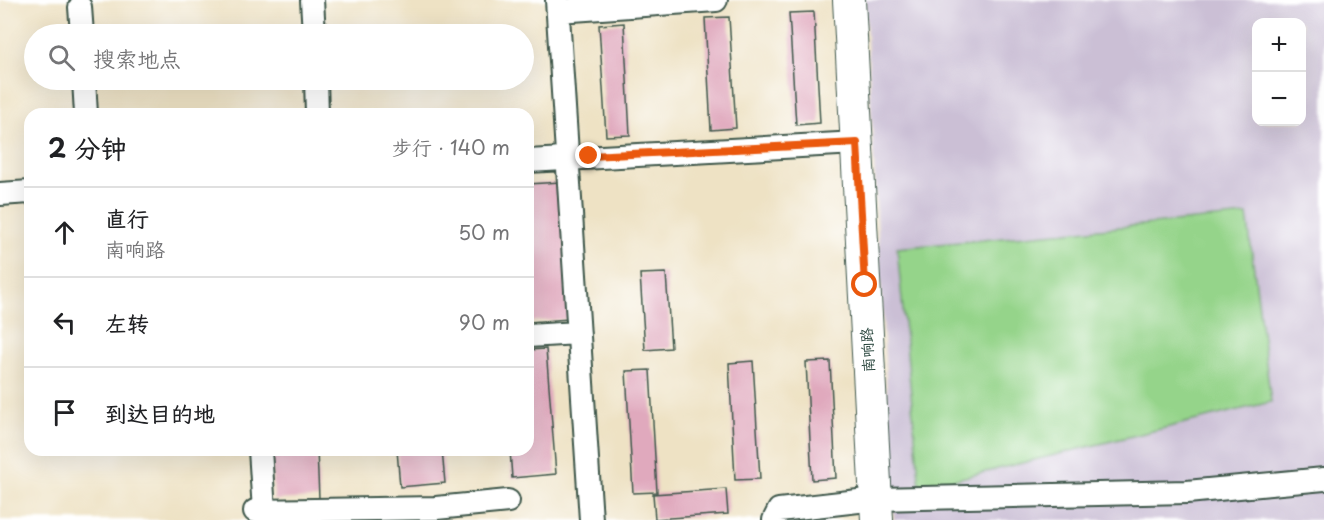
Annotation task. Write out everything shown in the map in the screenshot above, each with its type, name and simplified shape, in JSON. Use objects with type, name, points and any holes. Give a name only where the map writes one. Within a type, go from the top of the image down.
[{"type":"street","points":[[312,0],[313,24]]},
{"type":"street","points":[[591,520],[557,5],[716,0]]},
{"type":"street","name":"南响路","points":[[849,0],[876,509]]},
{"type":"street","points":[[80,7],[81,24]]},
{"type":"street","points":[[85,90],[86,108]]},
{"type":"street","points":[[316,90],[317,108]]},
{"type":"street","points":[[534,160],[857,143]]},
{"type":"street","points":[[0,194],[24,192]]},
{"type":"street","points":[[534,336],[578,333]]},
{"type":"street","points":[[260,456],[260,511],[436,508],[508,501]]},
{"type":"street","points":[[774,520],[779,510],[876,509],[1187,492],[1324,479]]},
{"type":"shaded area","points":[[865,0],[1324,0],[1324,520],[894,520]]},
{"type":"green space","points":[[1247,215],[1271,402],[920,488],[897,248]]},
{"type":"building","points":[[814,12],[820,123],[796,125],[789,13]]},
{"type":"building","points":[[729,17],[736,128],[711,130],[705,18]]},
{"type":"building","points":[[624,23],[630,135],[606,136],[599,25]]},
{"type":"building","points":[[561,182],[569,319],[534,322],[534,184]]},
{"type":"building","points":[[666,273],[671,348],[645,350],[640,274]]},
{"type":"building","points":[[546,349],[556,474],[512,478],[510,456],[534,456],[534,350]]},
{"type":"building","points":[[753,361],[760,479],[735,480],[729,363]]},
{"type":"building","points":[[830,361],[836,478],[812,480],[806,362]]},
{"type":"building","points":[[650,370],[657,492],[633,493],[626,371]]},
{"type":"building","points":[[271,456],[317,456],[319,498],[274,500]]},
{"type":"building","points":[[397,456],[443,456],[445,483],[400,487]]},
{"type":"building","points":[[726,489],[728,514],[655,519],[653,494]]},
{"type":"route","points":[[589,156],[857,143],[865,285]]}]
